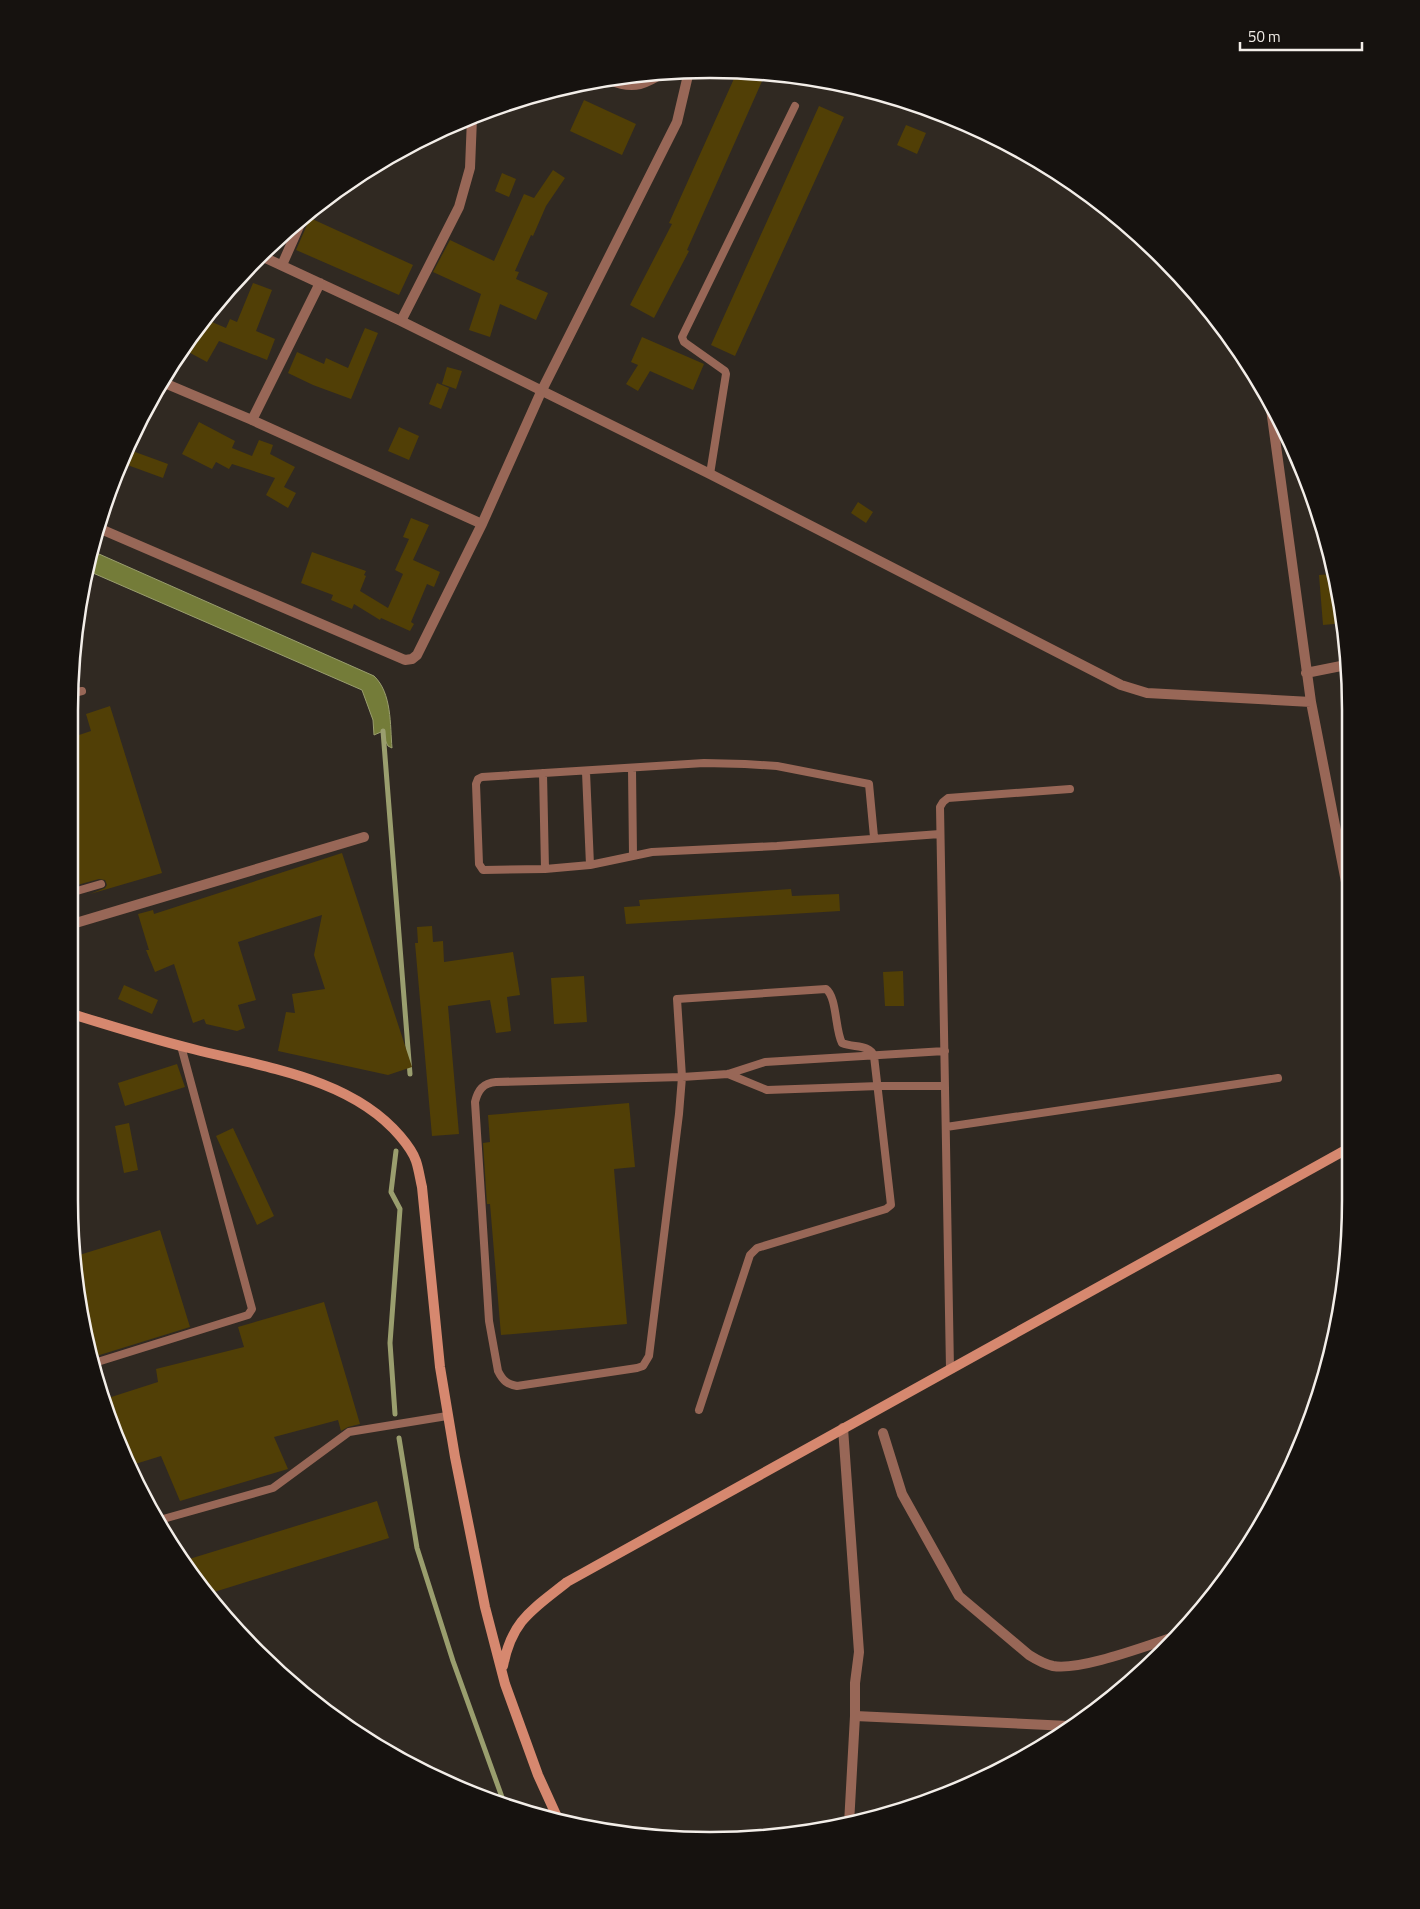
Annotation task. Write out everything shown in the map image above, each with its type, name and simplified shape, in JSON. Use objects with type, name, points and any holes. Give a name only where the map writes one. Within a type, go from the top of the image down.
[{"type":"street","points":[[104,530],[405,660],[412,659],[417,655],[482,524],[542,392],[677,122],[687,79]]},
{"type":"street","points":[[621,84],[632,86],[645,84],[650,81]]},
{"type":"street","points":[[401,321],[459,207],[470,168],[472,124]]},
{"type":"street","points":[[282,265],[297,231]]},
{"type":"street","points":[[267,259],[401,321],[710,474],[1121,685],[1147,693],[1311,702]]},
{"type":"street","points":[[252,420],[320,283]]},
{"type":"street","points":[[168,385],[252,420],[482,524]]},
{"type":"street","points":[[1277,430],[1306,673],[1342,854]]},
{"type":"street","points":[[1306,673],[1341,667]]},
{"type":"street","points":[[78,923],[364,837]]},
{"type":"street","points":[[78,1016],[181,1046],[311,1079],[333,1087],[377,1113],[406,1143],[416,1160],[422,1187],[440,1367],[447,1416],[485,1607],[505,1684],[538,1775],[555,1812]]},
{"type":"street","points":[[502,1670],[507,1647],[515,1629],[531,1610],[567,1582],[1342,1152]]},
{"type":"street","points":[[843,1428],[859,1652],[855,1683],[855,1716],[849,1816]]},
{"type":"street","points":[[883,1433],[902,1494],[959,1596],[1029,1655],[1041,1663],[1070,1667],[1098,1661],[1162,1641]]},
{"type":"street","points":[[855,1716],[1060,1726]]},
{"type":"lane","points":[[710,474],[726,374],[725,371],[684,342],[682,337],[795,106]]},
{"type":"lane","points":[[874,838],[870,788],[868,784],[864,781],[778,766],[704,763],[586,772],[482,777],[478,779],[476,784],[480,868],[483,870],[545,869],[590,865],[633,855],[666,851],[777,846],[940,834]]},
{"type":"lane","points":[[632,769],[633,855]]},
{"type":"lane","points":[[586,772],[590,865]]},
{"type":"lane","points":[[543,774],[545,869]]},
{"type":"lane","points":[[950,1369],[940,807],[948,798],[1070,789]]},
{"type":"lane","points":[[78,891],[101,884]]},
{"type":"lane","points":[[699,1410],[750,1255],[757,1248],[886,1209],[891,1205],[879,1086],[874,1056],[870,1050],[842,1043],[831,995],[826,989],[679,997],[676,1000],[682,1077],[679,1114],[649,1356],[643,1366],[637,1368],[517,1386],[509,1385],[498,1371],[489,1321],[475,1102],[481,1088],[487,1083],[496,1082],[682,1077],[728,1074],[765,1062],[874,1056],[945,1052]]},
{"type":"lane","points":[[99,1361],[248,1315],[252,1310],[181,1046]]},
{"type":"lane","points":[[728,1074],[767,1090],[945,1086]]},
{"type":"lane","points":[[946,1127],[1278,1078]]},
{"type":"lane","points":[[164,1519],[273,1488],[349,1432],[447,1416]]},
{"type":"shaded area","points":[[97,553],[374,676],[380,683],[387,700],[392,748],[388,746],[381,732],[374,735],[373,720],[362,690],[93,573]]},
{"type":"building","points":[[734,79],[763,80],[687,250],[689,251],[654,318],[630,305],[672,224],[669,223]]},
{"type":"building","points":[[584,100],[636,124],[622,155],[570,131]]},
{"type":"building","points":[[819,106],[844,117],[735,356],[711,345]]},
{"type":"building","points":[[906,125],[926,133],[917,154],[897,145]]},
{"type":"building","points":[[553,170],[565,178],[546,206],[515,271],[519,272],[516,279],[548,293],[536,320],[500,304],[490,337],[469,330],[481,294],[433,272],[450,240],[494,261],[524,194],[534,198]]},
{"type":"building","points":[[502,173],[516,179],[509,197],[495,191]]},
{"type":"building","points":[[312,219],[413,265],[399,295],[296,250],[309,221]]},
{"type":"building","points":[[253,283],[272,290],[256,331],[275,339],[267,360],[219,341],[207,362],[189,352],[211,322],[226,328],[230,319],[237,322]]},
{"type":"building","points":[[365,328],[378,333],[351,399],[313,385],[288,373],[297,352],[324,364],[326,358],[348,368]]},
{"type":"building","points":[[642,337],[704,364],[693,390],[650,371],[638,391],[626,384],[638,365],[631,362]]},
{"type":"building","points":[[447,367],[462,371],[456,389],[442,384]]},
{"type":"building","points":[[437,383],[449,388],[441,409],[429,404]]},
{"type":"building","points":[[199,422],[235,441],[232,448],[252,456],[259,440],[273,445],[270,454],[295,467],[284,487],[296,493],[288,508],[266,495],[275,478],[232,464],[229,469],[216,462],[212,469],[182,454]]},
{"type":"building","points":[[399,427],[419,436],[409,460],[388,451]]},
{"type":"building","points":[[133,451],[168,464],[163,478],[127,465]]},
{"type":"building","points":[[858,502],[873,512],[866,523],[851,513]]},
{"type":"building","points":[[411,518],[429,525],[413,560],[440,572],[434,587],[427,584],[411,622],[414,624],[410,631],[381,618],[380,620],[354,604],[352,609],[331,600],[333,595],[301,583],[312,552],[366,571],[360,591],[388,608],[403,574],[395,570],[409,539],[403,537]]},
{"type":"building","points":[[1327,574],[1336,624],[1323,625],[1319,575]]},
{"type":"building","points":[[110,706],[162,873],[90,894],[105,888],[107,885],[105,880],[99,879],[78,885],[78,735],[91,731],[86,714]]},
{"type":"building","points":[[342,853],[412,1067],[388,1075],[278,1051],[286,1012],[295,1013],[292,994],[325,989],[314,955],[322,915],[238,942],[256,1000],[238,1005],[245,1028],[237,1031],[206,1024],[204,1019],[193,1023],[174,964],[155,972],[146,950],[149,950],[138,914],[153,910],[154,914]]},
{"type":"building","points":[[791,889],[792,896],[839,894],[840,911],[626,924],[624,907],[640,906],[639,900]]},
{"type":"building","points":[[432,926],[433,942],[443,941],[444,962],[513,952],[520,995],[507,997],[511,1031],[496,1033],[490,1000],[448,1006],[459,1134],[432,1136],[415,943],[418,943],[417,927]]},
{"type":"building","points":[[903,971],[904,1006],[885,1006],[883,972]]},
{"type":"building","points":[[584,976],[587,1022],[554,1024],[551,978]]},
{"type":"building","points":[[124,985],[158,1000],[152,1014],[118,999]]},
{"type":"building","points":[[177,1064],[185,1087],[125,1106],[118,1083]]},
{"type":"building","points":[[629,1103],[635,1167],[614,1169],[627,1324],[501,1335],[490,1204],[487,1204],[483,1143],[490,1142],[488,1115]]},
{"type":"building","points":[[129,1123],[138,1170],[124,1173],[115,1126]]},
{"type":"building","points":[[233,1128],[274,1216],[257,1225],[216,1136]]},
{"type":"building","points":[[160,1230],[190,1327],[97,1356],[83,1282],[80,1255]]},
{"type":"building","points":[[324,1302],[360,1424],[341,1431],[338,1420],[274,1437],[288,1469],[180,1501],[161,1456],[136,1464],[110,1398],[158,1382],[156,1369],[244,1347],[238,1327]]},
{"type":"building","points":[[377,1501],[389,1538],[214,1592],[190,1559]]},
{"type":"waterway","points":[[383,731],[410,1074]]},
{"type":"waterway","points":[[395,1414],[390,1343],[400,1209],[391,1192],[396,1151]]},
{"type":"waterway","points":[[399,1438],[417,1548],[453,1661],[502,1796]]}]
